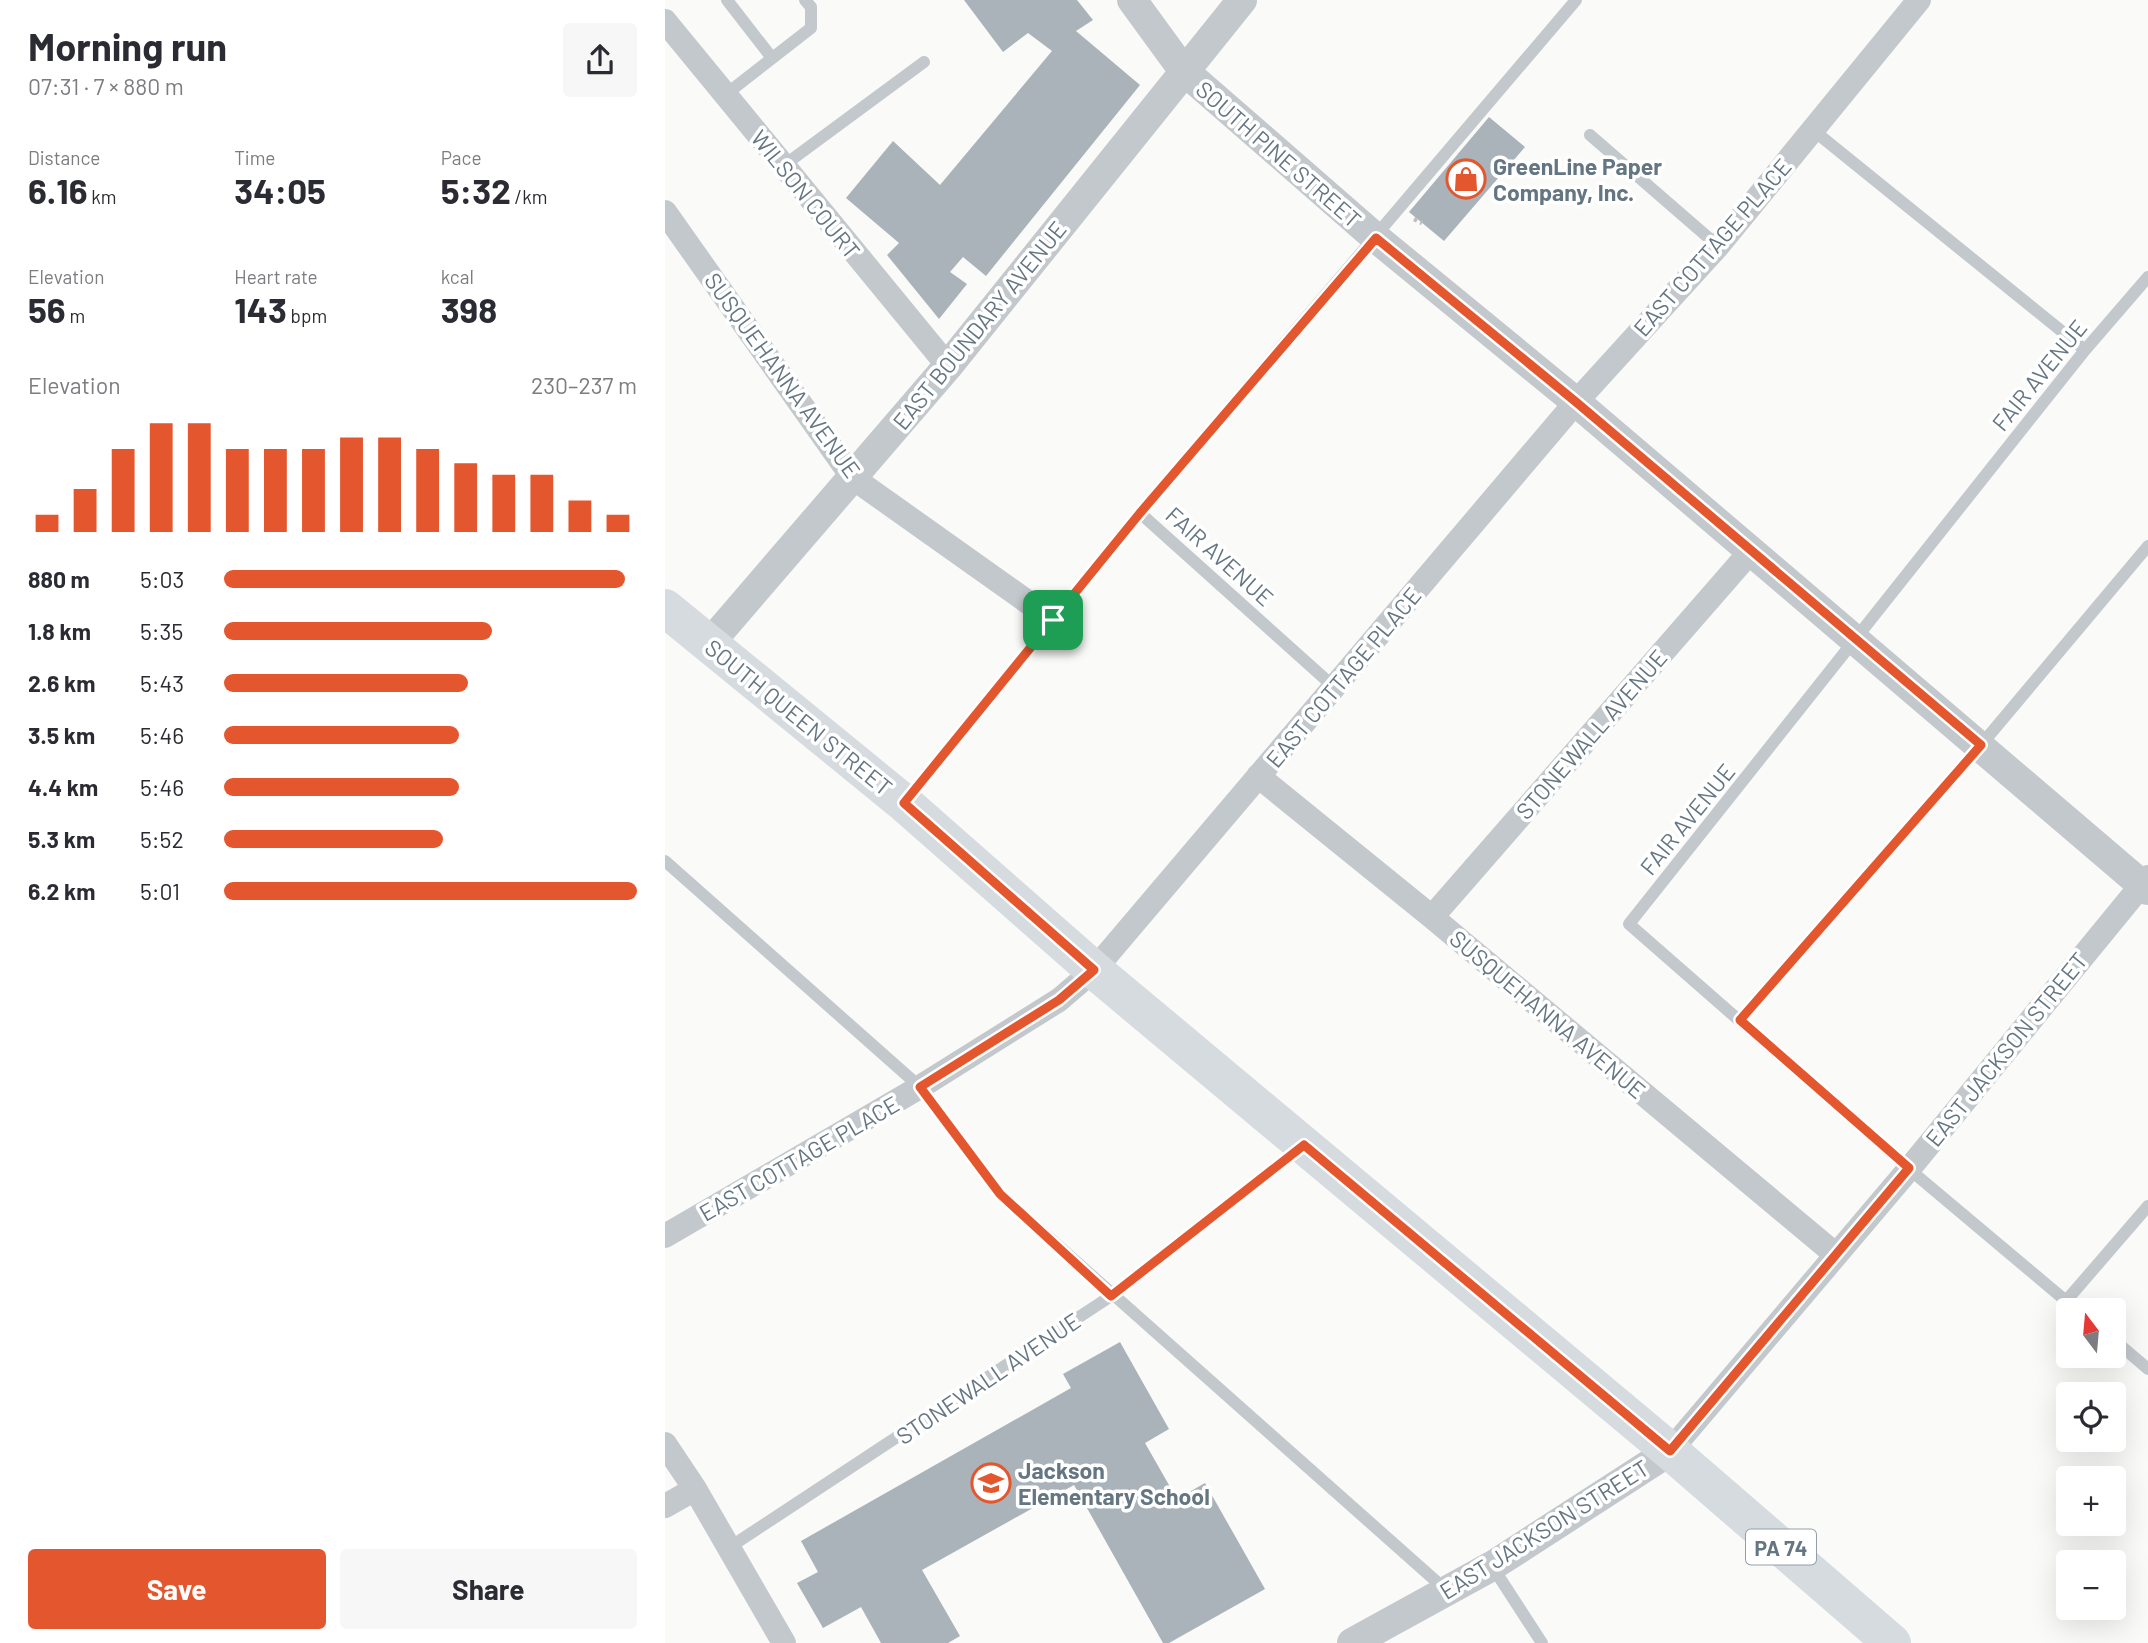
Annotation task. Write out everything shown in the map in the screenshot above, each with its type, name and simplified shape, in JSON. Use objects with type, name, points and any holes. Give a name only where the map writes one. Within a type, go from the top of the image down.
[{"type":"main road","name":"SOUTH QUEEN STREET","points":[[665,608],[904,803],[1094,970],[1670,1451],[1892,1643]]},
{"type":"street","name":"SOUTH PINE STREET","points":[[1132,0],[1183,70],[1376,238],[1576,402],[2146,884]]},
{"type":"street","name":"EAST BOUNDARY AVENUE","points":[[709,644],[948,366],[1183,70],[1242,0]]},
{"type":"street","name":"EAST COTTAGE PLACE","points":[[665,1236],[920,1087],[1059,1000],[1094,970],[1576,402],[1719,246],[1919,0]]},
{"type":"street","name":"WILSON COURT","points":[[665,21],[948,366]]},
{"type":"street","name":"SUSQUEHANNA AVENUE","points":[[665,212],[853,478],[1053,620]]},
{"type":"street","name":"STONEWALL AVENUE","points":[[1432,917],[1751,551]]},
{"type":"street","name":"SUSQUEHANNA AVENUE","points":[[1258,776],[1432,917],[1835,1254]]},
{"type":"street","name":"EAST JACKSON STREET","points":[[1365,1640],[1492,1566],[1670,1451],[2146,884]]},
{"type":"street","points":[[665,1444],[730,1547],[784,1643]]},
{"type":"street","points":[[665,1506],[695,1489]]},
{"type":"lane","points":[[727,0],[772,58]]},
{"type":"lane","points":[[725,94],[811,28],[811,7],[806,0]]},
{"type":"lane","points":[[904,803],[1140,513],[1576,0]]},
{"type":"lane","points":[[783,166],[924,62]]},
{"type":"lane","points":[[1813,130],[2085,350]]},
{"type":"lane","points":[[1590,135],[1719,246]]},
{"type":"lane","name":"FAIR AVENUE","points":[[2062,1298],[1629,924],[2085,350],[2148,277]]},
{"type":"lane","name":"FAIR AVENUE","points":[[1140,513],[1334,687]]},
{"type":"lane","points":[[1740,1020],[1981,745],[2148,547]]},
{"type":"lane","points":[[665,861],[920,1087],[1000,1194],[1111,1296],[1447,1591]]},
{"type":"lane","name":"STONEWALL AVENUE","points":[[730,1547],[1111,1296],[1304,1145]]},
{"type":"lane","points":[[2069,1298],[2148,1206]]},
{"type":"lane","points":[[2126,1350],[2148,1369]]},
{"type":"lane","points":[[1492,1566],[1542,1643]]},
{"type":"building","points":[[964,0],[1077,0],[1093,20],[1076,31],[1140,85],[986,276],[963,257],[950,272],[967,284],[939,319],[887,255],[899,243],[846,198],[893,141],[940,185],[1052,51],[1028,33],[1003,52]]},
{"type":"building","name":"GreenLine Paper Company, Inc.","points":[[1489,117],[1525,147],[1444,241],[1409,212]]},
{"type":"building","points":[[1120,1342],[1169,1429],[1145,1443],[1177,1499],[1205,1483],[1265,1589],[1169,1643],[1163,1643],[1074,1485],[922,1570],[960,1636],[948,1643],[881,1643],[861,1607],[823,1628],[797,1583],[818,1572],[801,1541],[1071,1388],[1063,1374]]},
{"type":"place","name":"GreenLine Paper Company, Inc.","points":[[1466,179]]},
{"type":"place","name":"Jackson Elementary School","points":[[991,1483]]},
{"type":"route","points":[[1376,238],[1576,402],[1981,745],[1740,1020],[1909,1168],[1670,1451],[1304,1145],[1111,1296],[1000,1194],[920,1087],[1059,1000],[1094,970],[904,803],[1053,620],[1140,513],[1376,238]]}]
